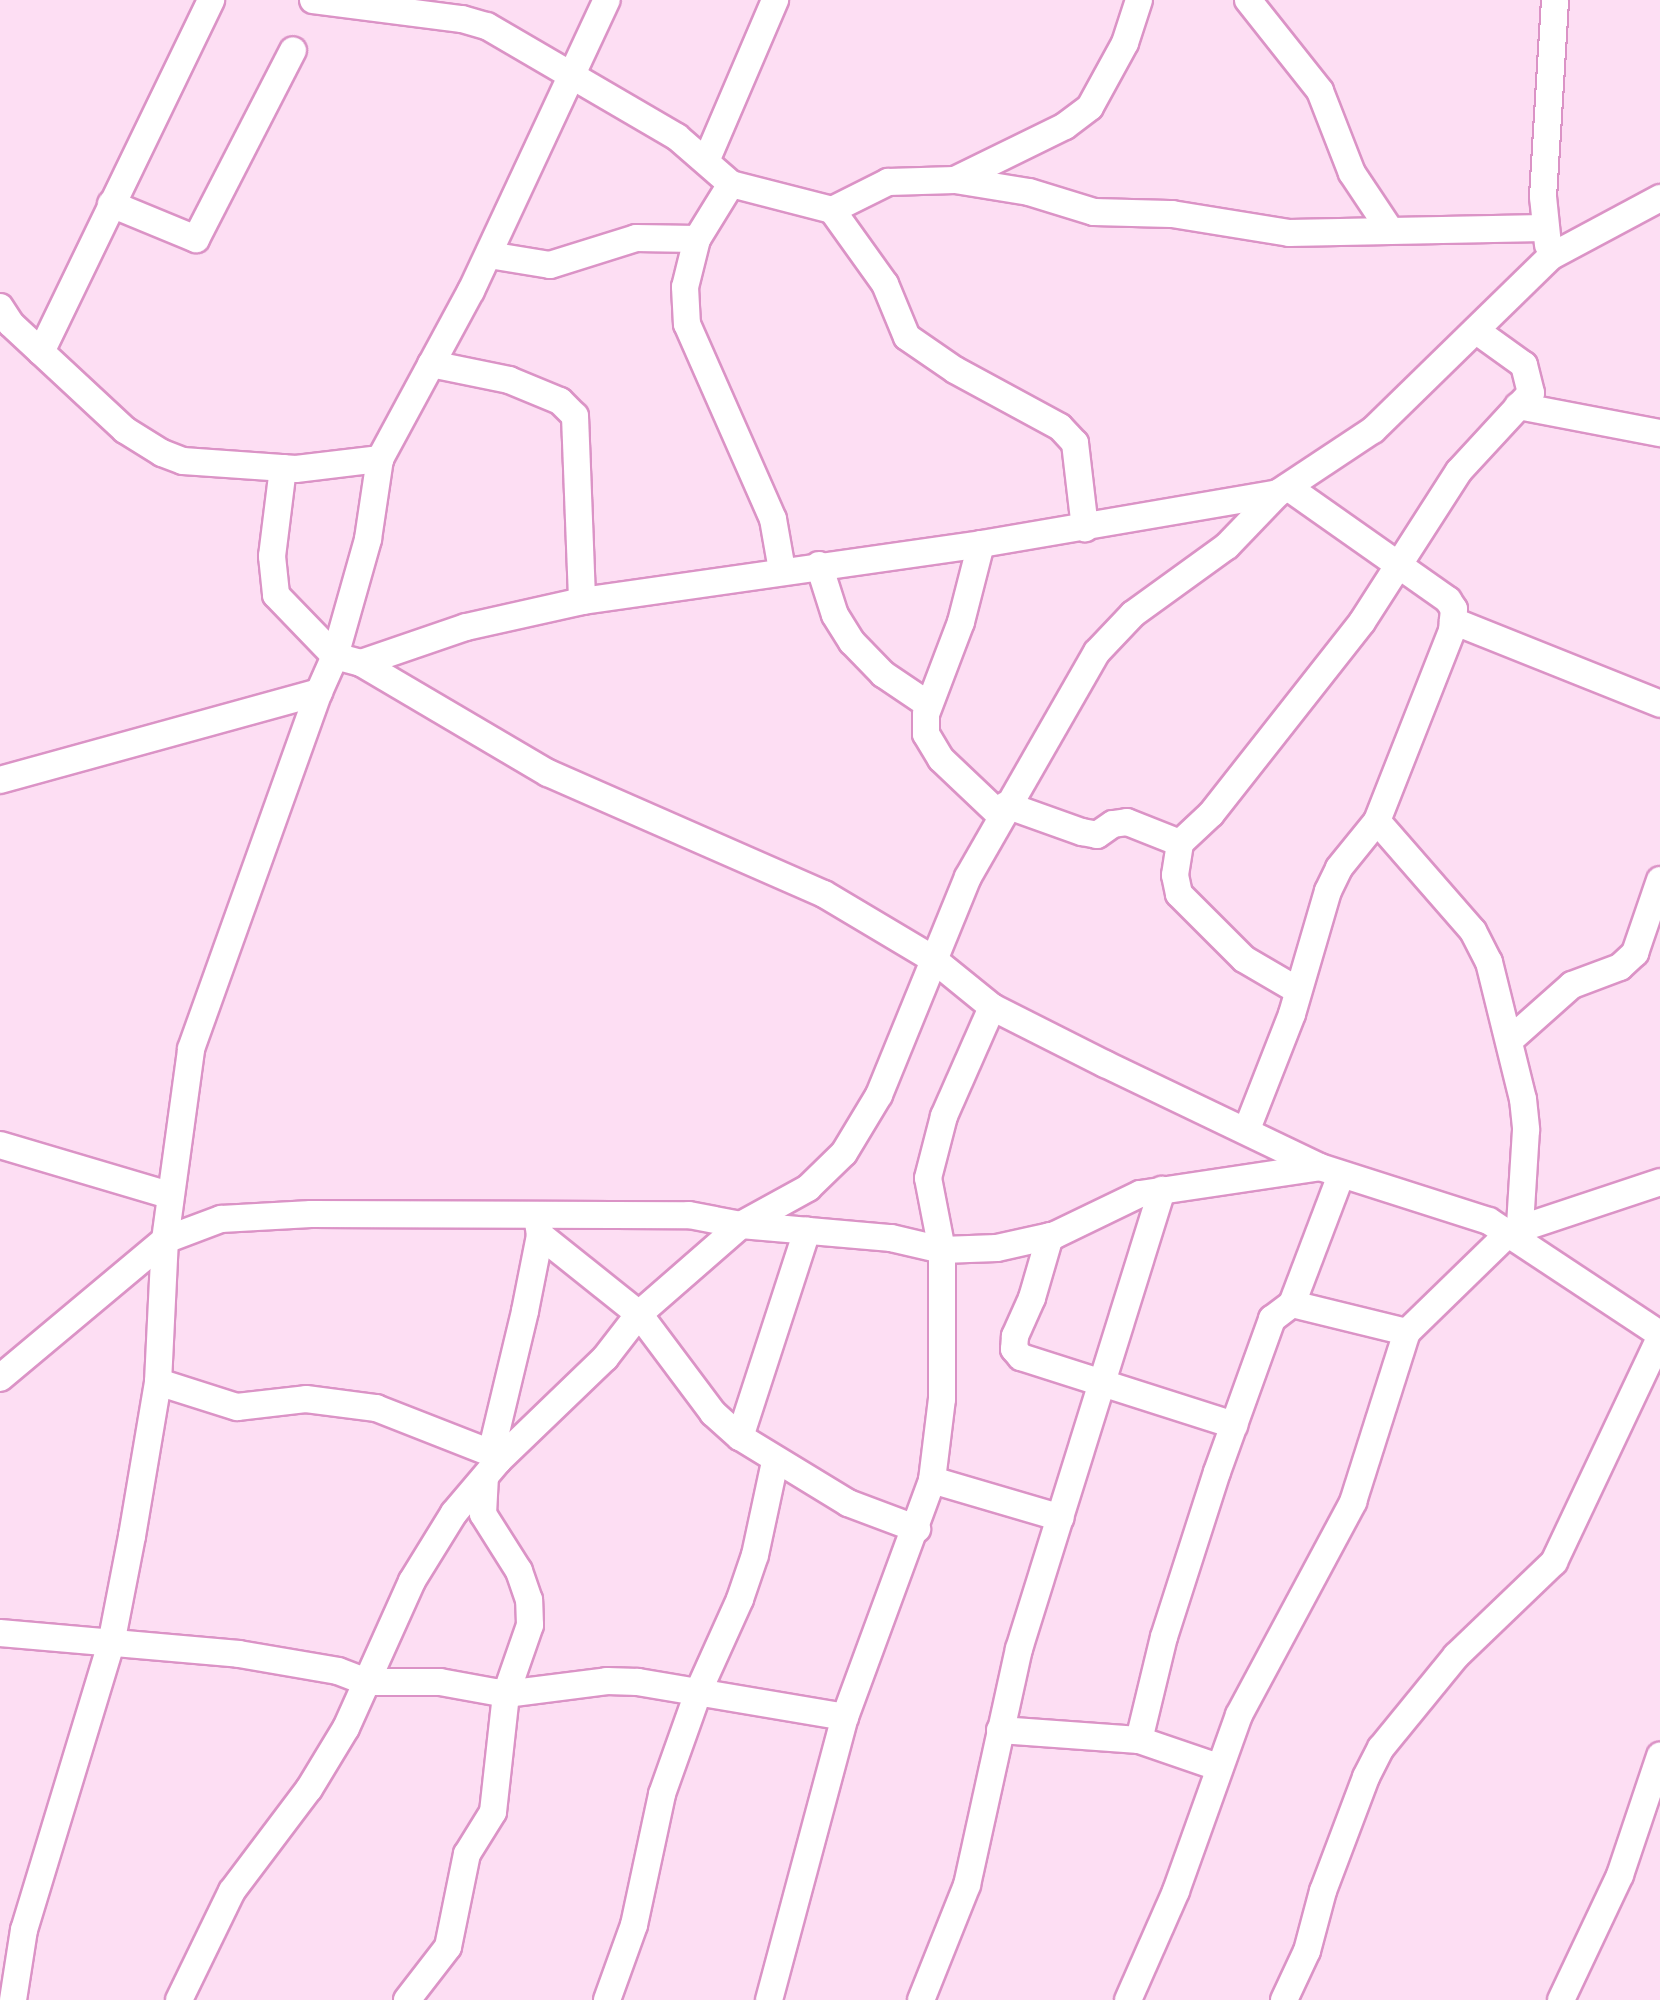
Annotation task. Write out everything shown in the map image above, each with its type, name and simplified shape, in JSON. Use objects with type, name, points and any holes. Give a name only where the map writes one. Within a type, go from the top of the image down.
[{"type":"street","points":[[41,352],[211,0]]},
{"type":"street","points":[[313,0],[463,19],[487,26],[575,75],[707,159],[731,184],[832,210],[885,284],[907,337],[955,370],[1060,427],[1075,443],[1085,527]]},
{"type":"street","points":[[13,2000],[24,1930],[45,1852],[111,1644],[158,1382],[164,1241],[191,1049],[319,692],[335,656],[368,539],[380,459],[489,255],[575,75],[607,0]]},
{"type":"street","points":[[707,159],[775,0]]},
{"type":"street","points":[[955,180],[1065,126],[1090,107],[1125,43],[1139,0]]},
{"type":"street","points":[[1248,0],[1321,91],[1352,173],[1390,230]]},
{"type":"street","points":[[1550,257],[1544,228],[1555,0]]},
{"type":"street","points":[[111,204],[197,239],[293,50]]},
{"type":"street","points":[[832,210],[888,182],[955,180],[1029,192],[1094,212],[1172,214],[1289,233],[1544,228]]},
{"type":"street","points":[[731,184],[697,239],[685,287],[687,324],[773,519],[782,570]]},
{"type":"street","points":[[178,2000],[232,1891],[309,1789],[346,1728],[412,1581],[454,1513],[492,1464],[572,1393],[639,1314],[741,1225],[808,1188],[844,1153],[879,1095],[917,1010],[933,959],[1003,810],[1097,652],[1169,584],[1227,546],[1283,490],[1373,430],[1478,332],[1550,257],[1660,198]]},
{"type":"street","points":[[489,255],[550,265],[636,237],[697,239]]},
{"type":"street","points":[[0,307],[41,352],[125,430],[162,453],[183,461],[283,468],[380,459]]},
{"type":"street","points":[[1297,990],[1244,959],[1179,894],[1175,875],[1180,843],[1211,814],[1400,567],[1426,517],[1459,471],[1531,393],[1524,365],[1478,332]]},
{"type":"street","points":[[431,364],[509,380],[559,401],[575,416],[582,601]]},
{"type":"street","points":[[1518,406],[1660,433]]},
{"type":"street","points":[[283,468],[272,556],[276,595],[335,656],[361,663],[548,774],[824,894],[933,959],[992,1007],[1330,1171],[1515,1229],[1660,1336],[1554,1562],[1456,1656],[1381,1748],[1356,1801],[1307,1951],[1284,2000]]},
{"type":"street","points":[[361,663],[466,627],[582,601],[782,570],[981,544],[1283,490],[1448,600],[1453,621],[1377,821],[1339,868],[1328,891],[1297,990],[1247,1129]]},
{"type":"street","points":[[981,544],[961,622],[929,705],[926,734],[942,759],[1003,810],[1097,835],[1113,824],[1127,822],[1180,843]]},
{"type":"street","points":[[819,565],[835,615],[852,642],[883,674],[929,705]]},
{"type":"street","points":[[1453,621],[1660,704]]},
{"type":"street","points":[[0,780],[319,692]]},
{"type":"street","points":[[1377,821],[1473,931],[1489,962],[1510,1041],[1526,1130],[1515,1229]]},
{"type":"street","points":[[1510,1041],[1572,985],[1620,967],[1635,953],[1660,880]]},
{"type":"street","points":[[769,2000],[845,1717],[917,1529],[932,1480],[942,1399],[942,1250],[928,1178],[944,1116],[992,1007]]},
{"type":"street","points":[[0,1145],[169,1195]]},
{"type":"street","points":[[0,1378],[164,1241],[233,1218],[323,1214],[538,1226],[689,1215],[741,1225],[891,1238],[942,1250],[997,1248],[1050,1236],[1140,1194],[1330,1171]]},
{"type":"street","points":[[1139,1740],[1164,1637],[1234,1425],[1272,1319],[1292,1304],[1330,1171]]},
{"type":"street","points":[[1128,2000],[1175,1891],[1218,1767],[1266,1659],[1353,1502],[1407,1332],[1515,1229],[1660,1182]]},
{"type":"street","points":[[921,2000],[967,1885],[1019,1649],[1162,1190]]},
{"type":"street","points":[[538,1226],[639,1314],[713,1413],[740,1437],[775,1462],[848,1503],[917,1529]]},
{"type":"street","points":[[407,2000],[432,1973],[448,1947],[465,1861],[493,1812],[506,1694],[530,1625],[529,1600],[519,1571],[483,1514],[538,1226]]},
{"type":"street","points":[[740,1437],[807,1231]]},
{"type":"street","points":[[1050,1236],[1014,1349],[1021,1357],[1104,1381],[1234,1425]]},
{"type":"street","points":[[1292,1304],[1407,1332]]},
{"type":"street","points":[[158,1382],[237,1407],[306,1399],[376,1408],[492,1464]]},
{"type":"street","points":[[607,2000],[634,1925],[662,1794],[699,1690],[755,1555],[775,1462]]},
{"type":"street","points":[[932,1480],[1061,1518]]},
{"type":"street","points":[[0,1633],[239,1654],[338,1671],[366,1682],[440,1682],[506,1694],[607,1681],[699,1690],[845,1717]]},
{"type":"street","points":[[1000,1730],[1139,1740],[1218,1767]]},
{"type":"street","points":[[1561,2000],[1620,1875],[1660,1756]]}]
